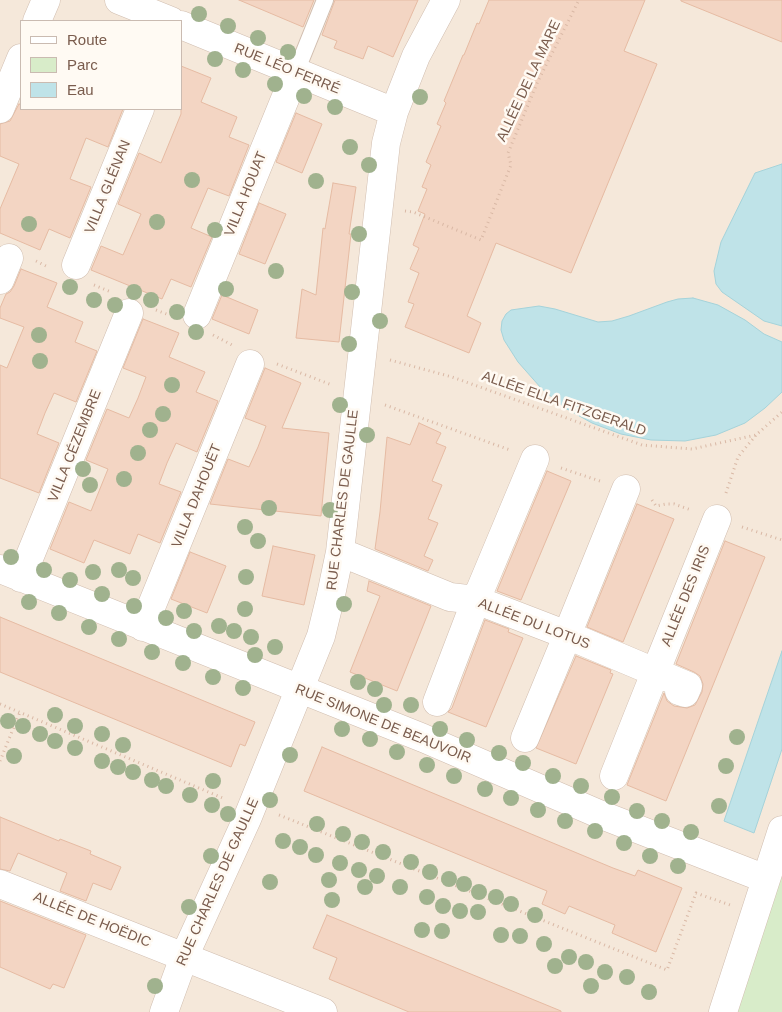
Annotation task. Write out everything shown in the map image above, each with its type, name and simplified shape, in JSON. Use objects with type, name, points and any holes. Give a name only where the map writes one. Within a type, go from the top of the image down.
[{"type":"street","points":[[37,20],[46,0]]},
{"type":"street","points":[[119,0],[169,20]]},
{"type":"street","name":"RUE CHARLES DE GAULLE","points":[[164,1012],[184,957],[253,804],[321,636],[339,554],[386,143],[394,112],[416,56],[446,0]]},
{"type":"street","name":"RUE LÉO FERRÉ","points":[[182,25],[394,112]]},
{"type":"street","points":[[0,109],[20,60]]},
{"type":"street","name":"VILLA HOUAT","points":[[197,315],[296,72]]},
{"type":"street","name":"VILLA GLÉNAN","points":[[76,265],[140,110]]},
{"type":"street","name":"VILLA CÉZEMBRE","points":[[11,574],[129,313]]},
{"type":"street","name":"VILLA DAHOUËT","points":[[143,627],[250,364]]},
{"type":"street","points":[[423,738],[535,459]]},
{"type":"street","points":[[509,776],[626,489]]},
{"type":"street","name":"ALLÉE DES IRIS","points":[[599,814],[612,781],[663,683],[717,519]]},
{"type":"street","name":"ALLÉE DU LOTUS","points":[[339,554],[565,641],[663,683]]},
{"type":"street","name":"RUE SIMONE DE BEAUVOIR","points":[[11,574],[300,691],[423,738],[599,814],[766,879]]},
{"type":"street","points":[[723,1012],[782,830]]},
{"type":"street","name":"ALLÉE DE HOËDIC","points":[[0,884],[322,1012]]},
{"type":"lane","points":[[296,72],[325,0]]},
{"type":"path","name":"ALLÉE DE LA MARE","points":[[379,207],[413,212],[481,240],[511,166],[508,154],[538,81],[579,0]]},
{"type":"path","name":"ALLÉE ELLA FITZGERALD","points":[[362,353],[452,377],[642,444],[692,449],[756,435],[782,412]]},
{"type":"path","points":[[357,394],[535,459],[650,497],[656,506],[674,504],[782,540]]},
{"type":"path","points":[[717,519],[738,457],[756,435]]},
{"type":"path","points":[[0,704],[226,799],[253,804],[667,970],[696,893],[755,914]]},
{"type":"path","points":[[0,760],[20,712]]},
{"type":"shaded area","points":[[0,0],[782,0],[782,950],[762,1012],[0,1012]]},
{"type":"green space","points":[[782,830],[782,1012],[723,1012]]},
{"type":"water","points":[[782,164],[782,326],[764,321],[722,292],[716,284],[714,271],[721,242],[755,173]]},
{"type":"water","points":[[693,298],[718,305],[745,320],[764,334],[782,342],[782,392],[745,423],[716,435],[685,441],[651,440],[621,434],[592,423],[565,408],[541,388],[518,362],[504,340],[501,330],[502,321],[511,310],[539,306],[598,322],[612,321],[678,299]]},
{"type":"water","points":[[782,651],[782,749],[754,833],[724,821]]},
{"type":"building","points":[[239,0],[314,0],[303,27]]},
{"type":"building","points":[[335,0],[418,0],[393,57],[368,46],[363,59],[334,48],[337,41],[322,35]]},
{"type":"building","points":[[489,0],[645,0],[624,51],[657,64],[571,273],[496,243],[467,316],[481,323],[469,353],[405,327],[414,304],[408,302],[419,273],[410,269],[419,248],[413,245],[425,214],[418,211],[427,189],[422,187],[431,165],[426,162],[441,126],[437,124],[446,103],[444,101],[477,23],[479,24]]},
{"type":"building","points":[[782,0],[782,42],[681,1]]},
{"type":"building","points":[[182,66],[211,78],[201,102],[237,117],[229,137],[249,145],[229,196],[208,188],[191,228],[212,237],[191,287],[171,279],[162,299],[91,270],[101,246],[123,255],[141,214],[118,204],[139,153],[161,163],[181,114]]},
{"type":"building","points":[[19,104],[20,110],[123,110],[108,147],[86,138],[70,179],[91,187],[70,238],[49,229],[40,250],[0,233],[0,209],[19,164],[0,156],[0,124],[10,121]]},
{"type":"building","points":[[296,113],[322,124],[302,173],[276,162]]},
{"type":"building","points":[[333,183],[356,187],[349,234],[351,234],[339,342],[296,338],[302,289],[316,295],[323,228],[325,229]]},
{"type":"building","points":[[259,203],[286,214],[265,264],[239,254]]},
{"type":"building","points":[[21,269],[57,283],[47,307],[83,322],[75,342],[97,351],[76,402],[54,393],[45,413],[37,434],[59,443],[39,493],[0,478],[0,365],[7,368],[24,327],[0,318],[0,308],[6,294],[14,286]]},
{"type":"building","points":[[222,295],[258,310],[249,334],[212,319]]},
{"type":"building","points":[[143,319],[179,333],[169,357],[205,372],[196,392],[218,401],[197,452],[176,443],[167,463],[159,484],[181,492],[160,543],[138,534],[130,554],[94,540],[84,563],[50,549],[69,502],[91,511],[108,469],[86,460],[107,409],[129,418],[138,398],[146,377],[123,368]]},
{"type":"building","points":[[265,368],[301,383],[282,428],[329,433],[321,516],[210,504],[228,459],[249,467],[258,447],[266,426],[245,418]]},
{"type":"building","points":[[419,423],[441,433],[436,443],[446,447],[432,481],[442,485],[428,519],[438,523],[424,556],[433,560],[428,571],[375,549],[387,437],[410,445]]},
{"type":"building","points":[[547,471],[571,481],[521,600],[497,591]]},
{"type":"building","points":[[637,504],[674,519],[623,642],[587,627]]},
{"type":"building","points":[[725,541],[765,557],[666,801],[627,785],[664,693],[667,701],[674,706],[687,708],[695,705],[702,692],[703,684],[700,676],[676,664]]},
{"type":"building","points":[[273,546],[315,555],[304,605],[262,596]]},
{"type":"building","points":[[190,552],[226,566],[207,613],[171,599]]},
{"type":"building","points":[[369,581],[431,606],[397,691],[350,672],[380,596],[367,591]]},
{"type":"building","points":[[0,617],[255,722],[245,746],[240,744],[231,767],[0,672]]},
{"type":"building","points":[[485,620],[509,629],[508,632],[523,638],[486,727],[448,712],[452,708]]},
{"type":"building","points":[[576,656],[611,670],[610,673],[613,674],[576,764],[536,748]]},
{"type":"building","points":[[322,747],[613,868],[635,876],[638,870],[682,888],[656,952],[612,933],[615,925],[569,906],[565,914],[542,904],[547,891],[304,791]]},
{"type":"building","points":[[0,817],[59,841],[60,839],[91,851],[90,854],[121,867],[111,890],[93,883],[86,901],[60,891],[67,873],[18,853],[10,871],[0,869]]},
{"type":"building","points":[[0,901],[86,935],[64,988],[53,984],[50,989],[0,967]]},
{"type":"building","points":[[327,915],[561,1012],[409,1012],[329,979],[337,958],[313,948]]}]
